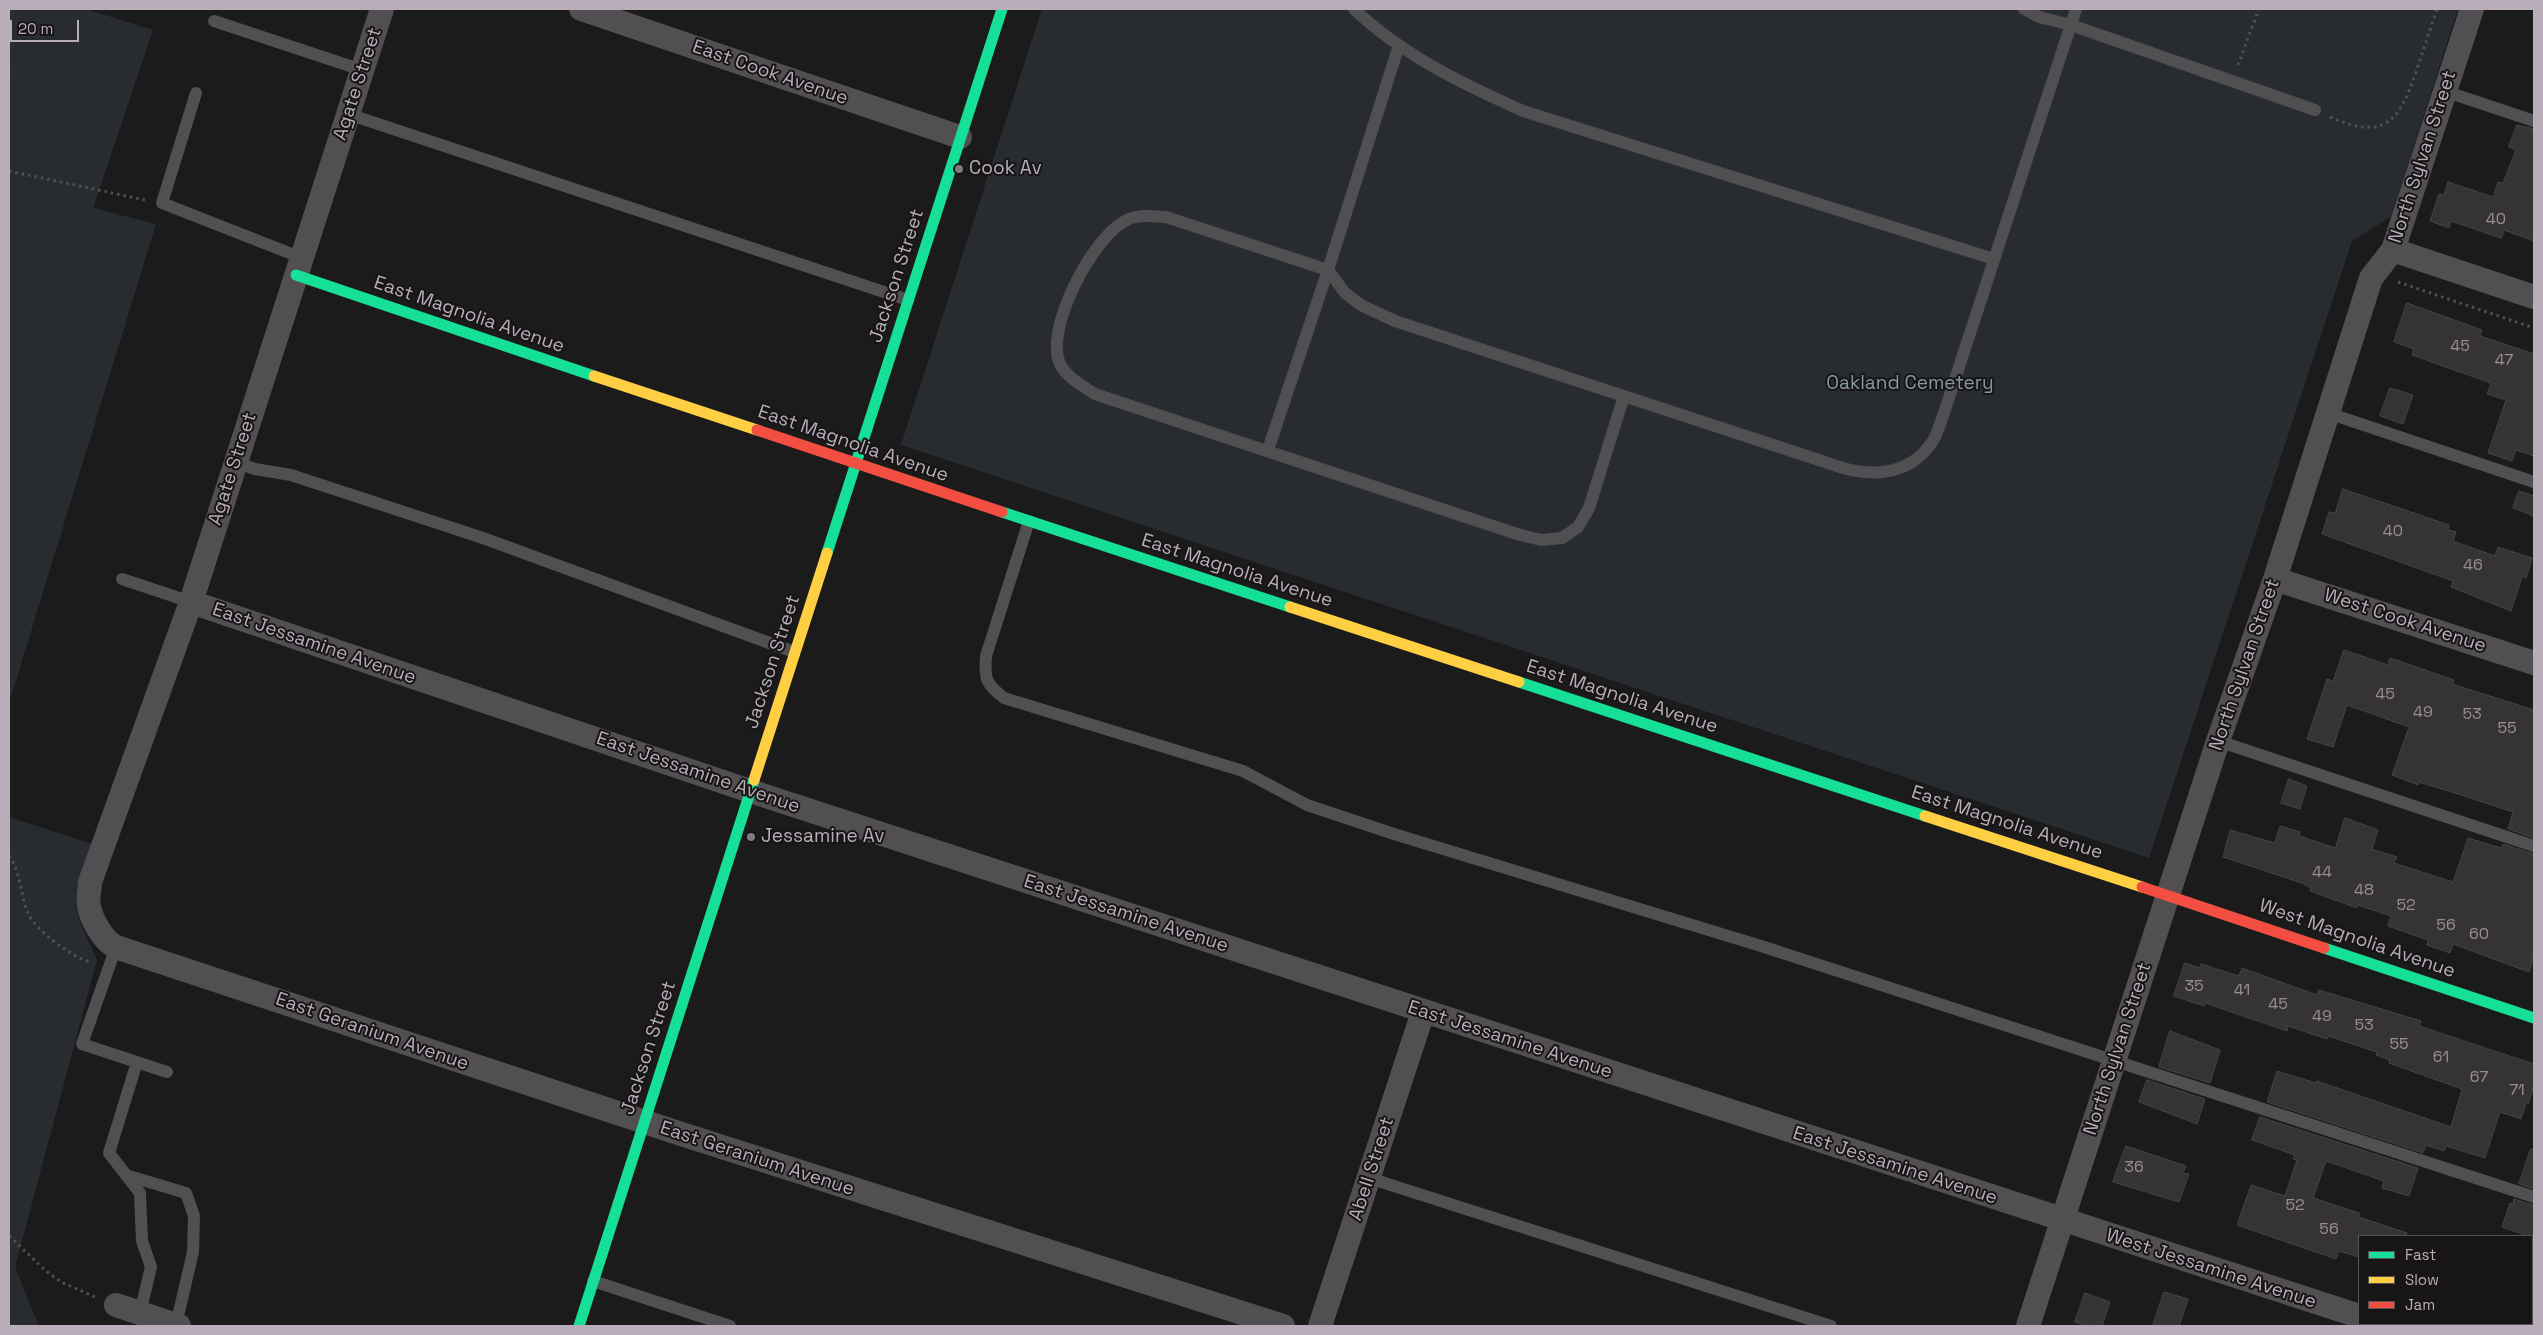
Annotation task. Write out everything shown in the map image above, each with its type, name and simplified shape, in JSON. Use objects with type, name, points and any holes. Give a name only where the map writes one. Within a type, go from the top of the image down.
[{"type":"street","name":"Agate Street","points":[[98,928],[88,906],[90,882],[191,602],[382,9]]},
{"type":"street","name":"East Cook Avenue","points":[[580,9],[960,137]]},
{"type":"street","name":"Jackson Street","points":[[578,1326],[1002,9]]},
{"type":"street","name":"North Sylvan Street","points":[[2028,1326],[2218,741],[2275,579],[2371,278],[2394,250],[2472,9]]},
{"type":"street","points":[[2394,250],[2534,297]]},
{"type":"street","name":"East Magnolia Avenue","points":[[299,266],[855,463],[1030,522],[2168,895]]},
{"type":"street","name":"West Cook Avenue","points":[[2275,579],[2534,663]]},
{"type":"street","name":"East Jessamine Avenue","points":[[191,602],[750,791],[2062,1221]]},
{"type":"street","name":"West Magnolia Avenue","points":[[2168,895],[2534,1018]]},
{"type":"street","name":"East Geranium Avenue","points":[[98,928],[110,945],[643,1122],[1283,1326]]},
{"type":"street","name":"Abell Street","points":[[1320,1326],[1423,1012]]},
{"type":"street","name":"West Jessamine Avenue","points":[[2062,1221],[2358,1316]]},
{"type":"street","points":[[116,1305],[177,1326]]},
{"type":"lane","points":[[1354,9],[1399,45],[1472,87],[1523,111],[1994,259]]},
{"type":"lane","points":[[2024,9],[2039,17],[2071,25],[2315,110]]},
{"type":"lane","points":[[1624,396],[1589,508],[1578,527],[1562,538],[1540,540],[1516,534],[1095,394],[1073,380],[1061,366],[1056,350],[1058,332],[1083,266],[1094,250],[1112,231],[1125,221],[1142,216],[1166,217],[1328,270],[1345,293],[1361,305],[1395,321],[1624,396],[1848,471],[1878,474],[1909,466],[1930,445],[1944,413],[2076,9]]},
{"type":"lane","points":[[214,21],[362,70]]},
{"type":"lane","points":[[1268,450],[1328,270],[1399,45]]},
{"type":"lane","points":[[2444,91],[2534,121]]},
{"type":"lane","points":[[196,93],[162,204],[299,266]]},
{"type":"lane","points":[[348,114],[908,300]]},
{"type":"lane","points":[[2328,413],[2534,482]]},
{"type":"lane","points":[[236,462],[256,469],[291,474],[483,538],[794,652]]},
{"type":"lane","points":[[1030,522],[986,656],[984,674],[989,686],[1004,698],[1243,771],[1307,805],[1394,834],[1761,946],[2534,1197]]},
{"type":"lane","points":[[122,579],[191,602]]},
{"type":"lane","points":[[2218,741],[2534,846]]},
{"type":"lane","points":[[116,947],[82,1044],[166,1072]]},
{"type":"lane","points":[[137,1062],[109,1153],[129,1176],[140,1193],[142,1241],[151,1267],[140,1313]]},
{"type":"lane","points":[[129,1176],[186,1193],[194,1216],[193,1252],[177,1326]]},
{"type":"lane","points":[[1369,1178],[1831,1326]]},
{"type":"lane","points":[[593,1281],[730,1326]]},
{"type":"path","points":[[2232,82],[2259,9]]},
{"type":"path","points":[[2315,110],[2351,126],[2373,128],[2394,119],[2406,103],[2437,9]]},
{"type":"path","points":[[9,171],[162,204]]},
{"type":"path","points":[[2395,276],[2398,282],[2534,328]]},
{"type":"path","points":[[9,856],[18,873],[27,912],[40,931],[92,963]]},
{"type":"path","points":[[9,1236],[46,1271],[61,1282],[116,1305]]},
{"type":"green space","points":[[9,9],[86,9],[153,30],[93,208],[156,224],[9,703]]},
{"type":"green space","name":"Oakland Cemetery","points":[[1042,9],[2458,9],[2391,217],[2352,241],[2149,858],[901,445]]},
{"type":"green space","points":[[9,817],[92,844],[75,904],[79,920],[97,960],[15,1267],[39,1326],[9,1326]]},
{"type":"building","points":[[2517,125],[2534,129],[2534,241],[2504,230],[2501,238],[2451,221],[2449,228],[2430,221],[2439,194],[2444,195],[2448,182],[2493,197],[2498,182],[2503,183],[2516,150],[2509,147]]},
{"type":"building","points":[[2407,303],[2482,330],[2480,336],[2534,354],[2534,456],[2516,450],[2512,461],[2488,453],[2506,400],[2487,394],[2491,383],[2412,355],[2414,349],[2394,342]]},
{"type":"building","points":[[2390,388],[2413,395],[2403,424],[2380,416]]},
{"type":"building","points":[[2343,489],[2449,525],[2448,530],[2456,532],[2453,541],[2495,556],[2498,547],[2532,558],[2526,578],[2522,577],[2511,611],[2451,587],[2453,581],[2322,534],[2329,512],[2335,513]]},
{"type":"building","points":[[2519,491],[2534,496],[2534,516],[2513,508]]},
{"type":"building","points":[[2344,650],[2388,665],[2390,658],[2454,680],[2452,684],[2534,710],[2534,838],[2508,829],[2513,812],[2419,782],[2418,785],[2392,775],[2409,727],[2347,705],[2333,747],[2307,739],[2327,679],[2333,681]]},
{"type":"building","points":[[2289,779],[2307,786],[2300,809],[2281,803]]},
{"type":"building","points":[[2345,818],[2378,830],[2372,849],[2397,857],[2394,863],[2453,882],[2468,838],[2501,848],[2503,844],[2534,854],[2534,955],[2529,972],[2453,944],[2450,953],[2427,945],[2428,940],[2388,926],[2391,916],[2358,905],[2357,908],[2310,891],[2311,888],[2302,883],[2223,857],[2230,830],[2275,843],[2280,826],[2300,832],[2299,836],[2335,848]]},
{"type":"building","points":[[2185,963],[2200,968],[2201,964],[2239,976],[2242,968],[2317,995],[2319,990],[2421,1021],[2419,1026],[2534,1064],[2534,1086],[2528,1104],[2526,1103],[2521,1119],[2500,1112],[2485,1158],[2446,1146],[2444,1151],[2426,1145],[2423,1153],[2267,1102],[2277,1071],[2316,1083],[2317,1081],[2451,1127],[2462,1089],[2389,1063],[2390,1060],[2376,1055],[2377,1052],[2328,1036],[2327,1039],[2288,1026],[2287,1031],[2205,1003],[2204,1006],[2174,996]]},
{"type":"building","points":[[2170,1031],[2220,1050],[2210,1083],[2159,1067]]},
{"type":"building","points":[[2147,1080],[2205,1099],[2197,1124],[2139,1102]]},
{"type":"building","points":[[2260,1117],[2418,1168],[2409,1196],[2382,1188],[2384,1181],[2326,1161],[2313,1198],[2359,1213],[2359,1217],[2407,1233],[2406,1235],[2358,1235],[2358,1257],[2339,1251],[2336,1259],[2237,1225],[2251,1185],[2285,1196],[2297,1160],[2293,1159],[2295,1155],[2252,1140]]},
{"type":"building","points":[[2126,1146],[2186,1166],[2183,1173],[2189,1174],[2179,1202],[2113,1182]]},
{"type":"building","points":[[2531,1149],[2534,1150],[2534,1189],[2519,1184]]},
{"type":"building","points":[[2514,1199],[2534,1205],[2534,1238],[2533,1235],[2525,1235],[2502,1227],[2510,1203],[2513,1204]]},
{"type":"building","points":[[2164,1292],[2188,1299],[2179,1326],[2153,1326]]},
{"type":"building","points":[[2085,1293],[2110,1302],[2102,1326],[2088,1326],[2075,1322]]},
{"type":"traffic: fast","points":[[827,553],[1002,9]]},
{"type":"traffic: fast","points":[[296,275],[594,376]]},
{"type":"traffic: fast","points":[[1002,512],[1290,607]]},
{"type":"traffic: fast","points":[[1519,682],[1925,816]]},
{"type":"traffic: fast","points":[[579,1326],[754,780]]},
{"type":"traffic: fast","points":[[2324,948],[2534,1018]]},
{"type":"traffic: slow","points":[[594,376],[757,430]]},
{"type":"traffic: slow","points":[[754,780],[827,553]]},
{"type":"traffic: slow","points":[[1290,607],[1519,682]]},
{"type":"traffic: slow","points":[[1925,816],[2142,887]]},
{"type":"traffic: jam","points":[[757,430],[1002,512]]},
{"type":"traffic: jam","points":[[2142,887],[2324,948]]},
{"type":"place","name":"Cook Av","points":[[959,169]]},
{"type":"place","name":"Jessamine Av","points":[[751,837]]}]
